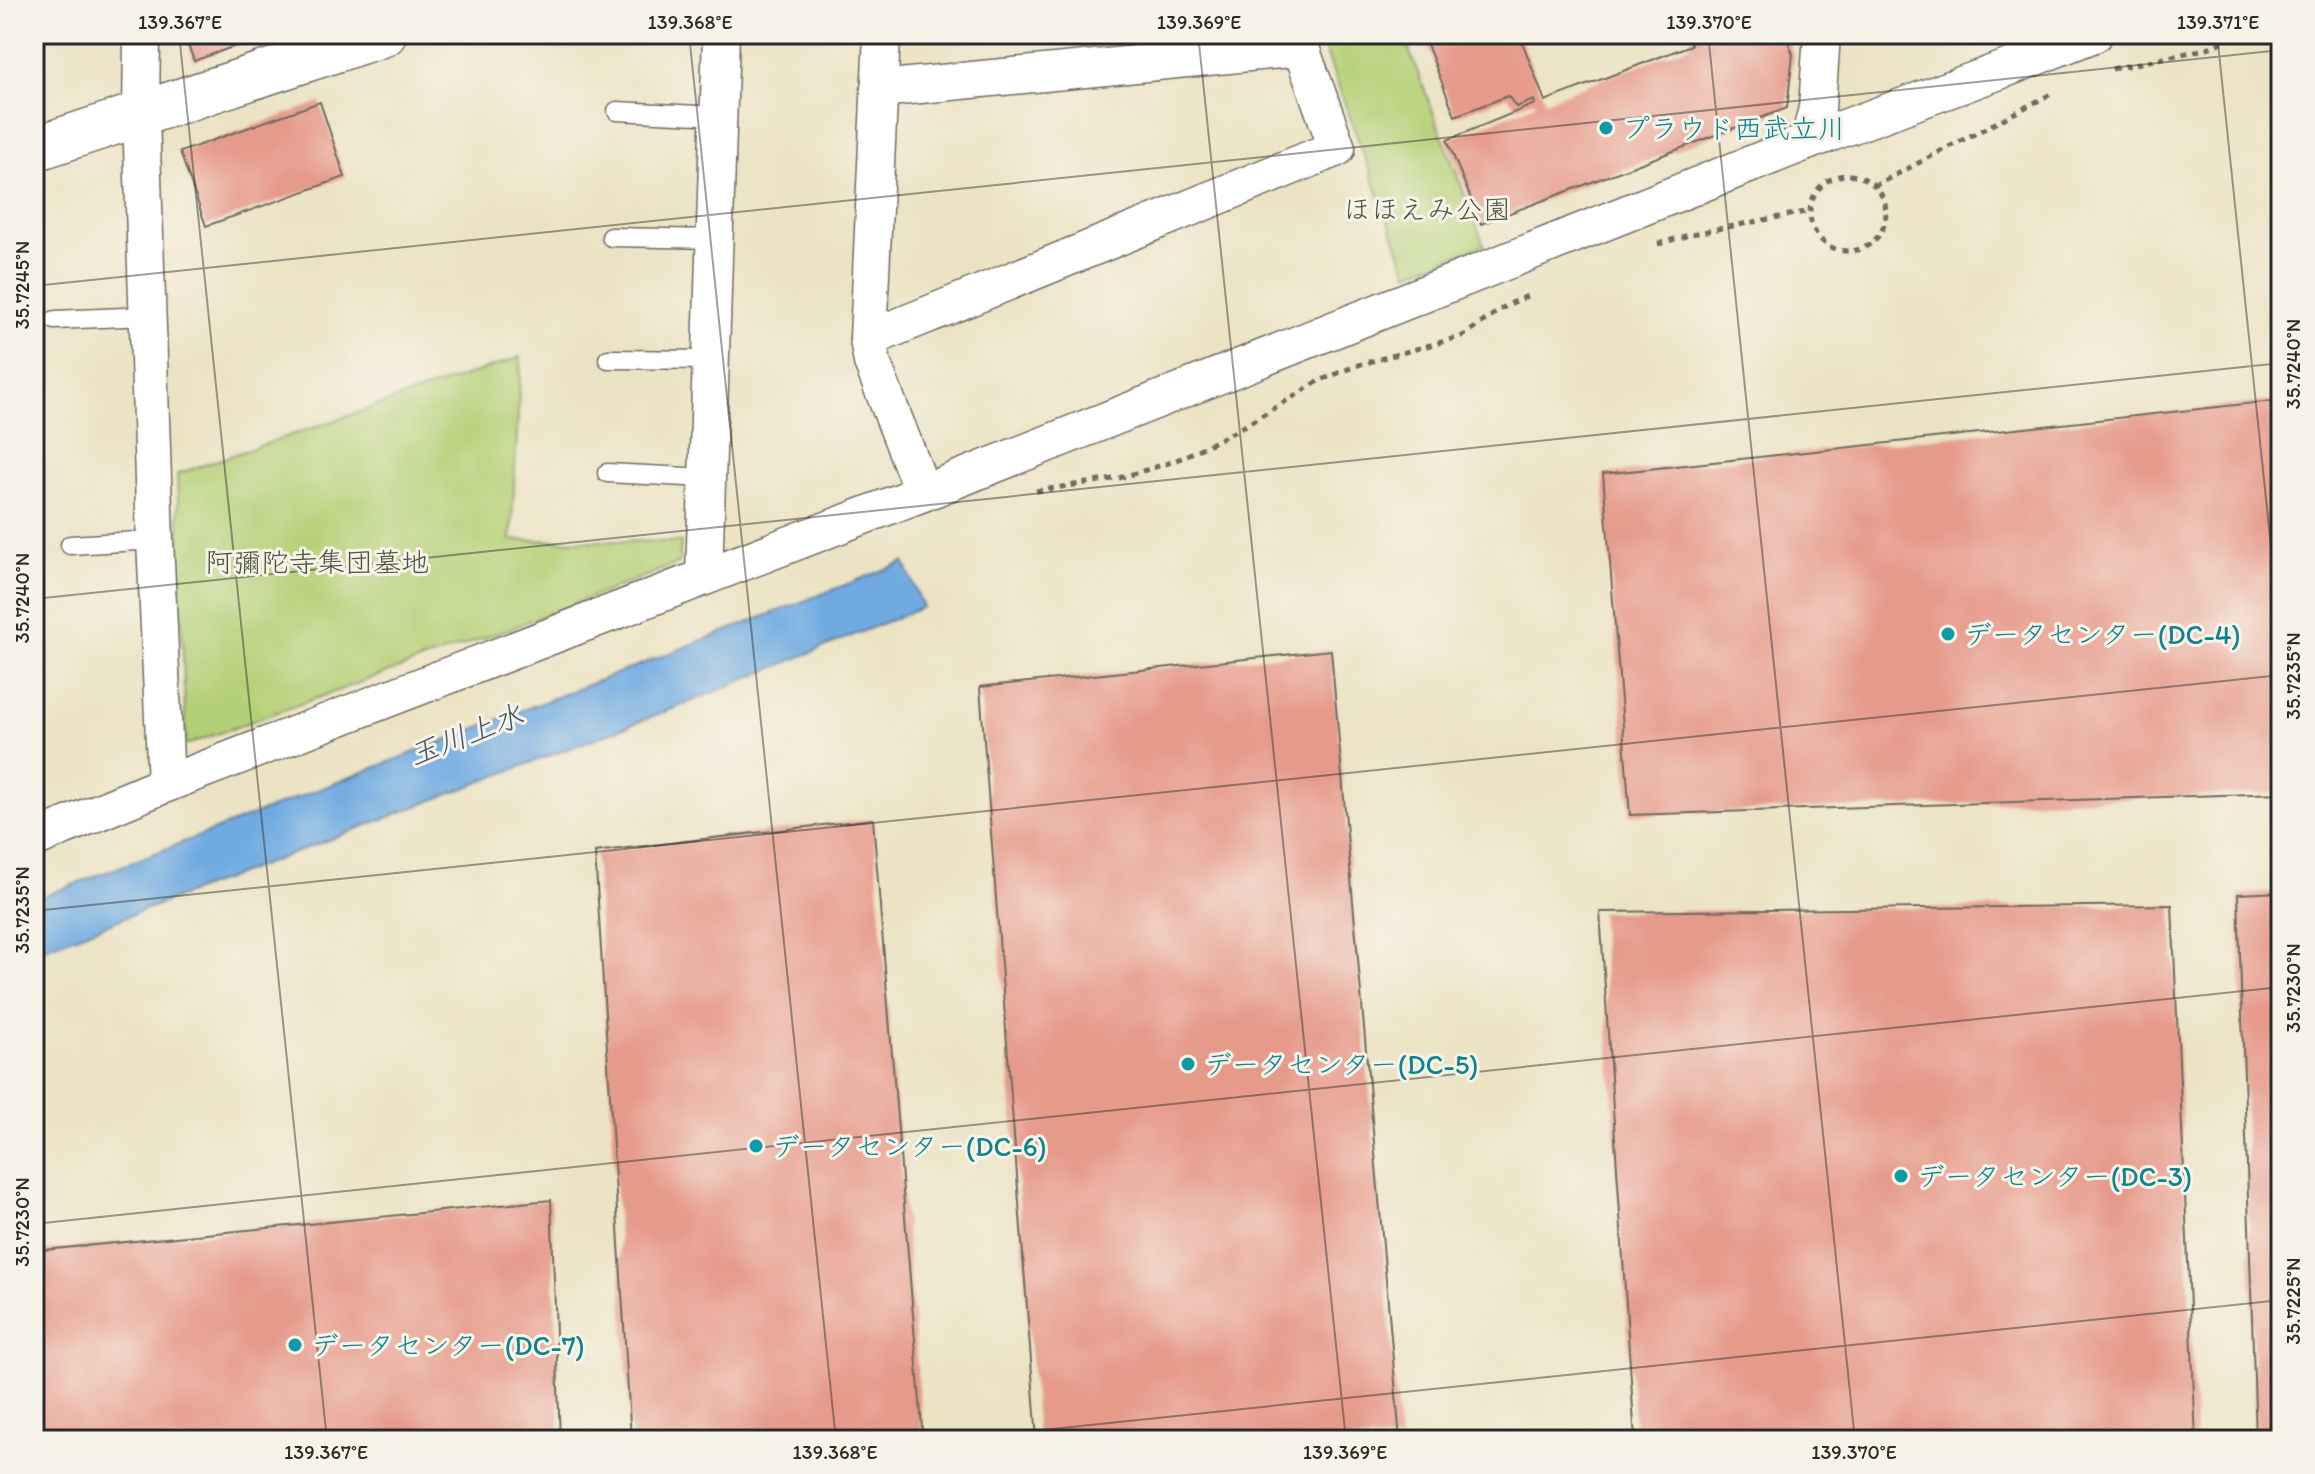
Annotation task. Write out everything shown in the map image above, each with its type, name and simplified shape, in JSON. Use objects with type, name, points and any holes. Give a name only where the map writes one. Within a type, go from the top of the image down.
[{"type":"street","points":[[142,34],[141,116],[147,316],[166,784]]},
{"type":"street","points":[[34,149],[384,34]]},
{"type":"street","points":[[704,577],[721,34]]},
{"type":"street","points":[[882,34],[868,339],[872,362],[923,493]]},
{"type":"street","points":[[1809,141],[1817,108],[1822,34]]},
{"type":"street","points":[[34,839],[166,784],[923,493],[1809,141],[2094,34]]},
{"type":"street","points":[[868,339],[1337,148],[1301,48],[879,89]]},
{"type":"lane","points":[[617,111],[719,116]]},
{"type":"lane","points":[[611,237],[715,239]]},
{"type":"lane","points":[[55,320],[147,316]]},
{"type":"lane","points":[[608,359],[711,360]]},
{"type":"lane","points":[[607,473],[707,478]]},
{"type":"lane","points":[[70,545],[155,540]]},
{"type":"path","points":[[2104,71],[2205,49],[2242,34]]},
{"type":"path","points":[[1874,186],[2068,85]]},
{"type":"path","points":[[1842,176],[1865,179],[1874,186],[1886,206],[1883,229],[1876,239],[1865,248],[1853,251],[1827,245],[1812,224],[1810,211],[1821,187],[1831,179],[1842,176]]},
{"type":"path","points":[[1651,246],[1692,234],[1810,211]]},
{"type":"path","points":[[1024,493],[1119,478],[1175,461],[1238,430],[1319,381],[1358,365],[1463,336],[1507,305],[1536,292]]},
{"type":"green space","name":"ほほえみ公園","points":[[1319,34],[1403,34],[1484,245],[1408,273]]},
{"type":"green space","name":"阿彌陀寺集団墓地","points":[[521,357],[511,540],[681,542],[679,563],[509,629],[186,745],[177,474]]},
{"type":"water","name":"玉川上水","points":[[904,562],[923,607],[675,708],[34,952],[34,900]]},
{"type":"building","points":[[184,34],[268,34],[194,61]]},
{"type":"building","name":"プラウド西武立川","points":[[1423,34],[1519,34],[1545,101],[1691,45],[1690,34],[1704,34],[1704,39],[1718,34],[1785,34],[1793,54],[1787,108],[1481,224],[1447,140],[1535,104],[1534,100],[1516,107],[1508,96],[1455,116]]},
{"type":"building","points":[[320,102],[345,177],[206,226],[180,152]]},
{"type":"building","name":"データセンター(DC-4)","points":[[2281,400],[2281,793],[1630,815],[1603,474]]},
{"type":"building","name":"データセンター(DC-5)","points":[[1331,650],[1400,1440],[1037,1440],[980,687]]},
{"type":"building","name":"データセンター(DC-6)","points":[[873,819],[923,1440],[631,1440],[595,852]]},
{"type":"building","points":[[2281,892],[2281,1440],[2256,1440],[2238,894]]},
{"type":"building","name":"データセンター(DC-3)","points":[[2172,905],[2196,1440],[1635,1440],[1600,912]]},
{"type":"building","name":"データセンター(DC-7)","points":[[551,1200],[560,1440],[34,1440],[34,1251]]},
{"type":"place","name":"プラウド西武立川","points":[[1606,128]]},
{"type":"place","name":"データセンター(DC-4)","points":[[1948,634]]},
{"type":"place","name":"データセンター(DC-5)","points":[[1188,1064]]},
{"type":"place","name":"データセンター(DC-6)","points":[[756,1146]]},
{"type":"place","name":"データセンター(DC-3)","points":[[1901,1176]]},
{"type":"place","name":"データセンター(DC-7)","points":[[295,1345]]}]
